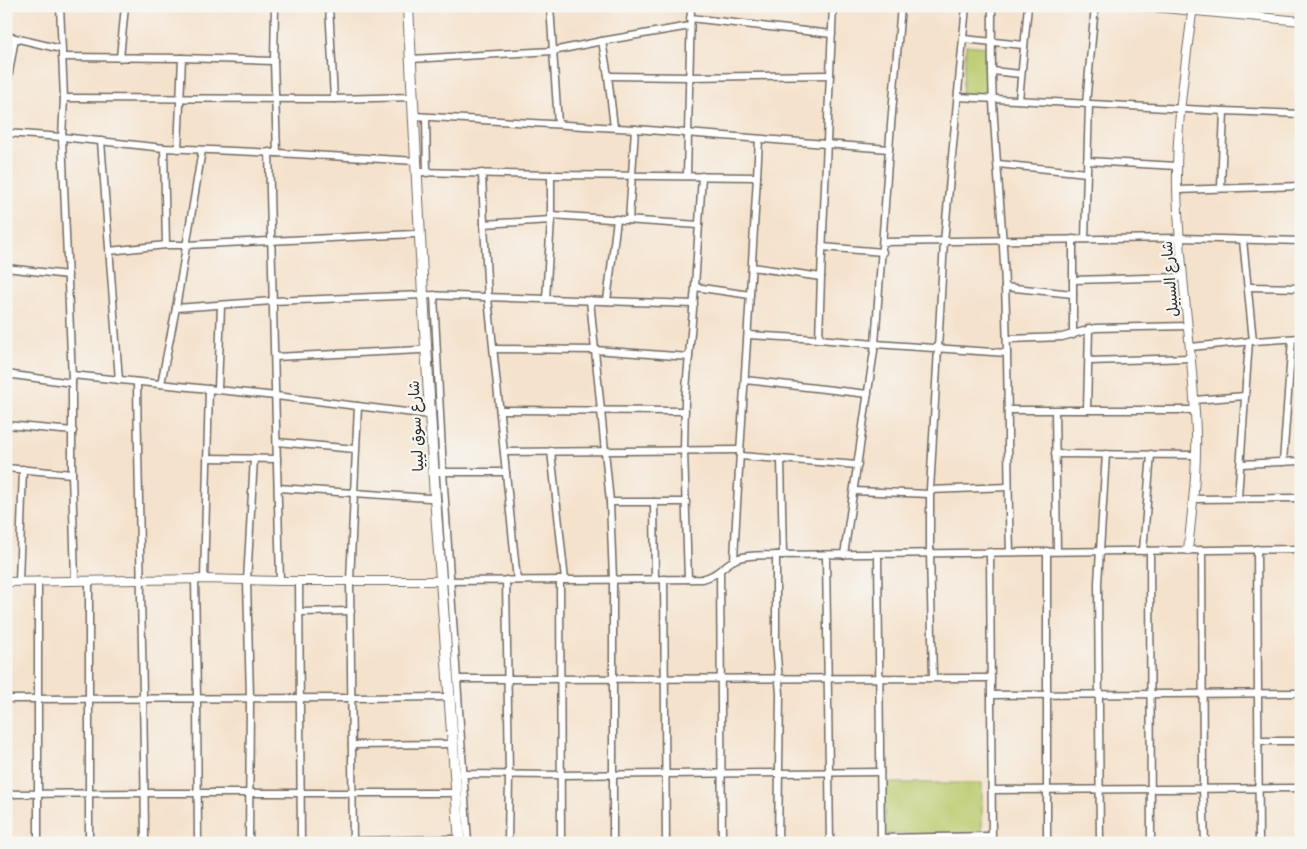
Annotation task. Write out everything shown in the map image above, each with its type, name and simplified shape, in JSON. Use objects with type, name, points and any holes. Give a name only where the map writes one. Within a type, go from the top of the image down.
[{"type":"main road","name":"شارع سوق ليبيا","points":[[404,7],[411,59],[410,97],[414,116],[413,160],[422,172],[420,350],[427,414],[439,472],[444,697],[450,793],[456,841]]},
{"type":"main road","name":"شارع سوق ليبيا","points":[[404,7],[413,160],[414,234],[420,295],[427,414],[429,498],[442,581],[460,774],[456,841]]},
{"type":"street","points":[[60,6],[64,98],[62,137],[72,375],[75,580]]},
{"type":"street","points":[[120,58],[125,6]]},
{"type":"street","points":[[275,6],[274,61],[276,99],[271,241],[280,581]]},
{"type":"street","points":[[329,6],[334,99]]},
{"type":"street","points":[[373,6],[404,7]]},
{"type":"street","points":[[550,6],[558,124]]},
{"type":"street","points":[[688,176],[691,6]]},
{"type":"street","points":[[819,338],[833,6]]},
{"type":"street","points":[[844,555],[875,344],[901,6]]},
{"type":"street","points":[[933,677],[930,492],[944,242],[966,6]]},
{"type":"street","points":[[992,6],[992,100],[998,164],[1005,287],[1010,552]]},
{"type":"street","points":[[1019,100],[1028,6]]},
{"type":"street","points":[[1085,239],[1087,104],[1095,6]]},
{"type":"street","points":[[1142,6],[1193,8],[1254,17],[1301,21]]},
{"type":"street","points":[[1254,17],[1255,6]]},
{"type":"street","name":"شارع السبيل","points":[[1188,550],[1196,455],[1191,358],[1180,238],[1177,166],[1181,108],[1193,8]]},
{"type":"street","points":[[690,18],[832,34]]},
{"type":"street","points":[[411,59],[553,51],[690,26]]},
{"type":"street","points":[[6,36],[61,49]]},
{"type":"street","points":[[6,90],[15,38]]},
{"type":"street","points":[[963,39],[1024,45]]},
{"type":"street","points":[[602,41],[614,127]]},
{"type":"street","points":[[62,57],[274,61]]},
{"type":"street","points":[[178,149],[182,58]]},
{"type":"street","points":[[992,71],[1021,74]]},
{"type":"street","points":[[608,76],[830,75]]},
{"type":"street","points":[[64,98],[334,99],[410,97]]},
{"type":"street","points":[[958,97],[1301,114]]},
{"type":"street","points":[[1220,188],[1224,111]]},
{"type":"street","points":[[414,116],[635,128],[889,149]]},
{"type":"street","points":[[426,117],[422,172],[757,177]]},
{"type":"street","points":[[629,220],[635,128]]},
{"type":"street","points":[[6,133],[178,149],[413,160]]},
{"type":"street","points":[[734,560],[759,138]]},
{"type":"street","points":[[101,141],[119,380]]},
{"type":"street","points":[[164,148],[166,245]]},
{"type":"street","points":[[161,384],[176,308],[202,150]]},
{"type":"street","points":[[1087,161],[1177,166]]},
{"type":"street","points":[[998,164],[1086,173]]},
{"type":"street","points":[[482,173],[488,298],[517,580]]},
{"type":"street","points":[[546,300],[552,175]]},
{"type":"street","points":[[688,579],[684,450],[685,411],[700,225],[702,176]]},
{"type":"street","points":[[1177,190],[1301,186]]},
{"type":"street","points":[[484,224],[551,218],[617,219],[700,225]]},
{"type":"street","points":[[607,301],[617,219]]},
{"type":"street","points":[[109,251],[166,245],[414,234]]},
{"type":"street","points":[[883,242],[1180,238],[1301,241]]},
{"type":"street","points":[[1072,239],[1073,335]]},
{"type":"street","points":[[1238,498],[1251,341],[1243,240]]},
{"type":"street","points":[[822,247],[883,252]]},
{"type":"street","points":[[752,267],[821,277]]},
{"type":"street","points":[[6,268],[68,275]]},
{"type":"street","points":[[1073,280],[1183,277]]},
{"type":"street","points":[[695,287],[750,295]]},
{"type":"street","points":[[1005,287],[1073,294]]},
{"type":"street","points":[[1248,287],[1301,288]]},
{"type":"street","points":[[176,308],[273,301],[420,295],[694,304]]},
{"type":"street","points":[[434,295],[439,472],[506,472]]},
{"type":"street","points":[[590,300],[610,502],[613,579],[613,843]]},
{"type":"street","points":[[218,389],[221,306]]},
{"type":"street","points":[[1006,339],[1062,337],[1073,335],[1089,328],[1188,326]]},
{"type":"street","points":[[1087,410],[1089,328]]},
{"type":"street","points":[[748,335],[819,338],[875,344],[1007,353]]},
{"type":"street","points":[[1283,462],[1292,338]]},
{"type":"street","points":[[1190,347],[1301,338]]},
{"type":"street","points":[[494,349],[595,350],[689,357]]},
{"type":"street","points":[[275,357],[420,350]]},
{"type":"street","points":[[1089,361],[1191,358]]},
{"type":"street","points":[[6,374],[72,383]]},
{"type":"street","points":[[72,375],[209,388],[427,414]]},
{"type":"street","points":[[745,380],[868,394]]},
{"type":"street","points":[[137,382],[144,698],[145,843]]},
{"type":"street","points":[[204,579],[209,388]]},
{"type":"street","points":[[1194,400],[1245,396]]},
{"type":"street","points":[[358,406],[350,581],[353,842],[456,841]]},
{"type":"street","points":[[500,410],[685,411]]},
{"type":"street","points":[[1008,410],[1194,410]]},
{"type":"street","points":[[1054,411],[1057,551]]},
{"type":"street","points":[[6,425],[73,431]]},
{"type":"street","points":[[277,442],[355,449]]},
{"type":"street","points":[[504,452],[684,450],[740,453],[781,459],[858,465]]},
{"type":"street","points":[[551,451],[563,580],[561,843]]},
{"type":"street","points":[[1055,454],[1196,455]]},
{"type":"street","points":[[1100,843],[1098,604],[1106,454]]},
{"type":"street","points":[[1151,454],[1146,551],[1150,694],[1151,843]]},
{"type":"street","points":[[206,458],[277,459]]},
{"type":"street","points":[[249,843],[250,698],[247,581],[254,458]]},
{"type":"street","points":[[778,843],[780,709],[776,644],[780,555],[781,459]]},
{"type":"street","points":[[1241,464],[1301,461]]},
{"type":"street","points":[[6,468],[72,474]]},
{"type":"street","points":[[18,582],[22,469]]},
{"type":"street","points":[[854,491],[930,492],[1008,487]]},
{"type":"street","points":[[278,488],[429,498]]},
{"type":"street","points":[[1193,499],[1301,498]]},
{"type":"street","points":[[610,502],[686,502]]},
{"type":"street","points":[[654,502],[656,579]]},
{"type":"street","points":[[1257,549],[1258,843]]},
{"type":"street","points":[[6,582],[195,579],[247,581],[688,579],[708,578],[734,560],[745,557],[780,555],[1301,549]]},
{"type":"street","points":[[1202,550],[1204,843]]},
{"type":"street","points":[[878,555],[881,840],[992,840],[990,552]]},
{"type":"street","points":[[1047,552],[1047,843]]},
{"type":"street","points":[[826,555],[830,843]]},
{"type":"street","points":[[720,571],[722,843]]},
{"type":"street","points":[[195,579],[198,843]]},
{"type":"street","points":[[664,579],[666,843]]},
{"type":"street","points":[[506,580],[509,774],[508,843]]},
{"type":"street","points":[[89,581],[89,843]]},
{"type":"street","points":[[299,581],[301,843]]},
{"type":"street","points":[[442,581],[457,679],[460,774],[468,843]]},
{"type":"street","points":[[38,582],[38,843]]},
{"type":"street","points":[[300,612],[351,611]]},
{"type":"street","points":[[457,679],[991,678]]},
{"type":"street","points":[[991,695],[1301,694]]},
{"type":"street","points":[[6,699],[444,697]]},
{"type":"street","points":[[1258,741],[1301,741]]},
{"type":"street","points":[[352,745],[447,744]]},
{"type":"street","points":[[460,774],[880,772]]},
{"type":"street","points":[[992,790],[1301,788]]},
{"type":"street","points":[[6,794],[450,793]]},
{"type":"green space","points":[[966,45],[989,47],[989,97],[962,95]]},
{"type":"green space","points":[[884,783],[982,783],[982,834],[885,834]]}]
